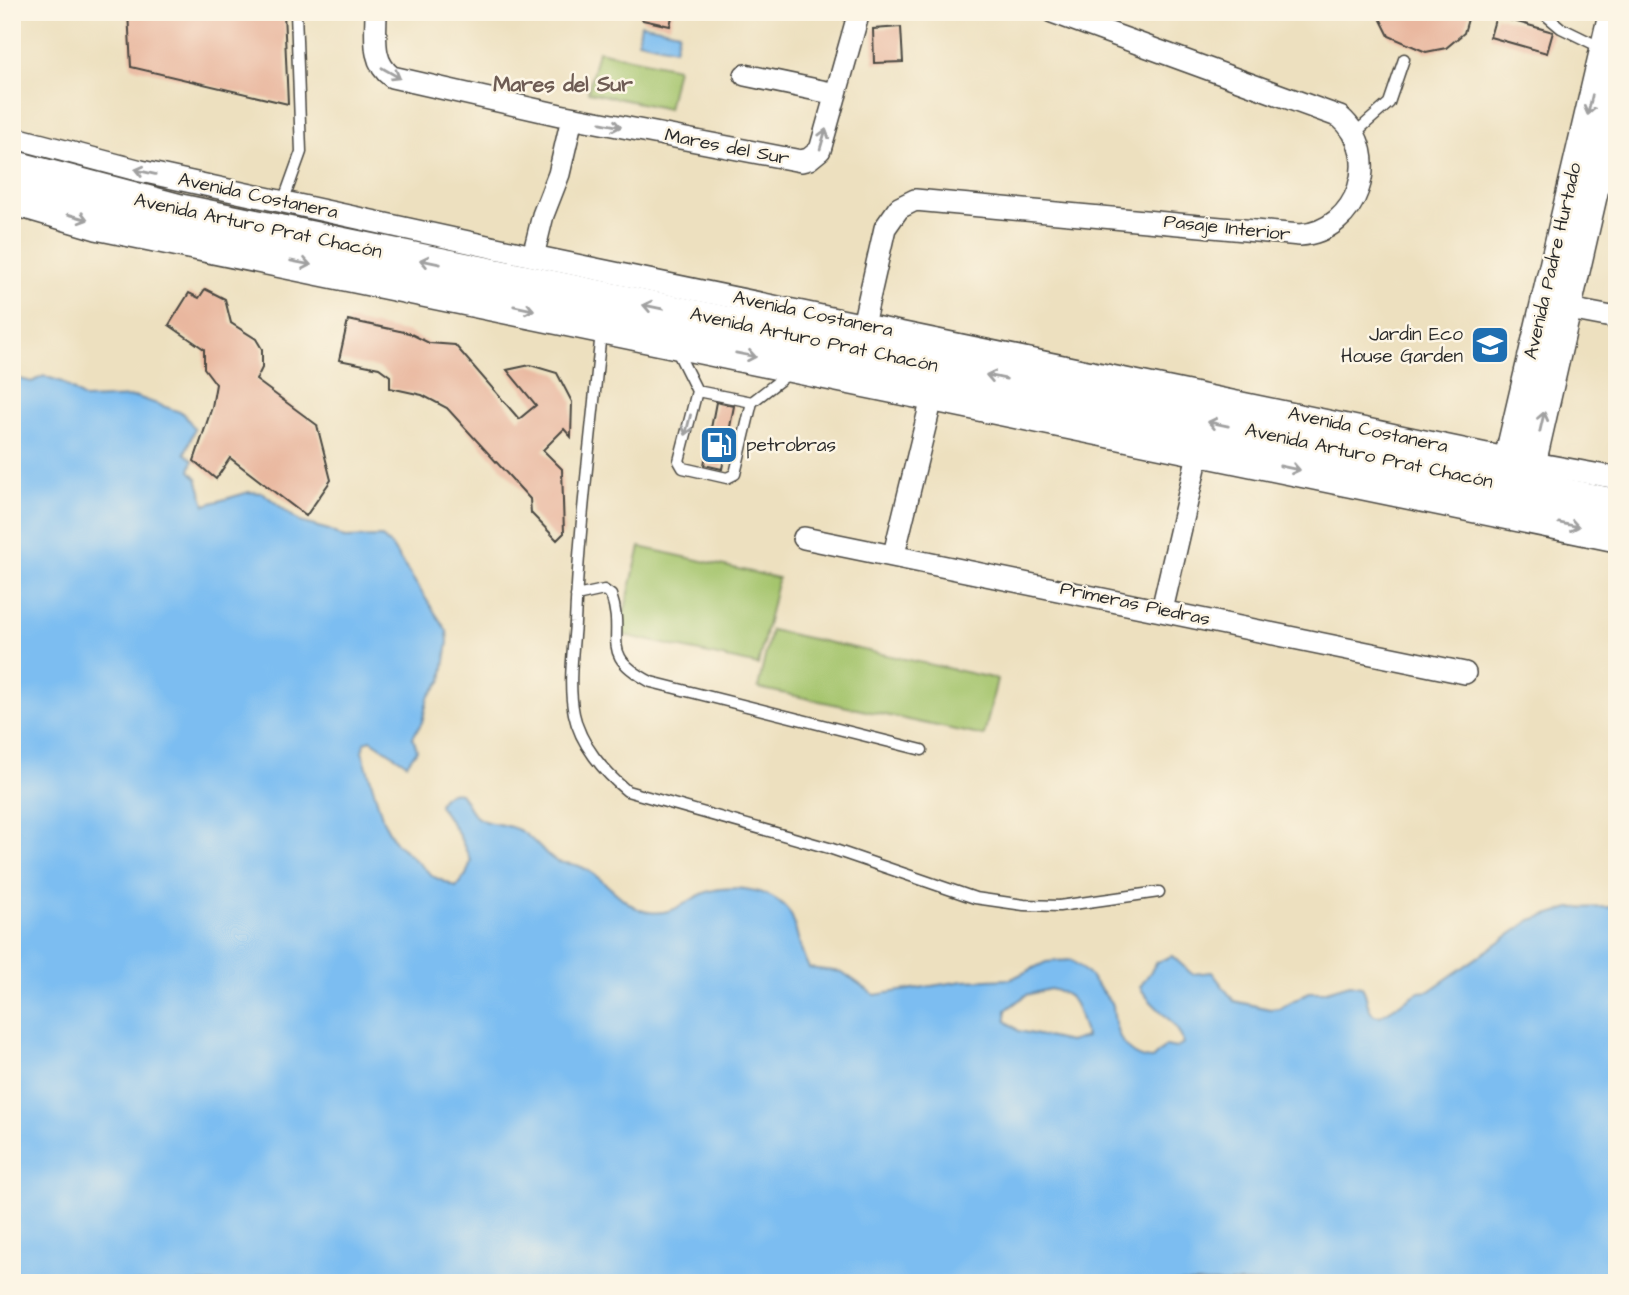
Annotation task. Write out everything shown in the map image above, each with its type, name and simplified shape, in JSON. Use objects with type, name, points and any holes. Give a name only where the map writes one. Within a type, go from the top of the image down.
[{"type":"main road","name":"Avenida Arturo Prat Chacón","points":[[12,167],[180,211],[1514,487],[1617,506]]},
{"type":"main road","name":"Avenida Arturo Prat Chacón","points":[[12,198],[97,223],[601,324],[1199,450],[1514,487],[1617,535]]},
{"type":"street","name":"Mares del Sur","points":[[376,12],[377,61],[382,70],[392,77],[566,116],[801,162],[810,159],[820,150],[859,12]]},
{"type":"street","points":[[1052,12],[1329,111],[1340,117],[1355,133]]},
{"type":"street","name":"Avenida Padre Hurtado","points":[[1596,177],[1603,49],[1612,12]]},
{"type":"street","points":[[745,75],[836,94]]},
{"type":"street","name":"Avenida Padre Hurtado","points":[[1514,487],[1555,306],[1596,177],[1617,94]]},
{"type":"street","points":[[533,256],[547,175],[566,116]]},
{"type":"street","name":"Pasaje Interior","points":[[863,325],[885,228],[899,208],[915,200],[1312,234],[1335,225],[1354,200],[1362,165],[1355,133]]},
{"type":"street","name":"Avenida Costanera","points":[[12,136],[141,171],[863,325],[1514,487],[1617,478]]},
{"type":"street","points":[[1555,306],[1617,318]]},
{"type":"street","points":[[894,554],[933,394]]},
{"type":"street","points":[[1162,610],[1199,450]]},
{"type":"street","name":"Primeras Piedras","points":[[804,538],[894,554],[1465,673]]},
{"type":"lane","points":[[283,202],[301,152],[296,12]]},
{"type":"lane","points":[[1542,12],[1561,28],[1603,49]]},
{"type":"lane","points":[[1355,133],[1389,103],[1404,59]]},
{"type":"lane","points":[[601,324],[576,596],[572,689],[574,715],[591,752],[608,776],[627,791],[829,848],[975,898],[1024,905],[1059,906],[1159,892]]},
{"type":"lane","points":[[670,340],[697,391],[680,465],[727,478],[735,474],[752,402],[774,383],[801,366]]},
{"type":"lane","points":[[697,391],[752,402]]},
{"type":"lane","points":[[576,596],[604,590],[611,595],[616,653],[625,666],[651,682],[922,750]]},
{"type":"green space","points":[[598,51],[677,68],[668,109],[588,92]]},
{"type":"green space","points":[[640,547],[778,578],[758,665],[619,634]]},
{"type":"green space","points":[[771,630],[997,679],[984,736],[758,688]]},
{"type":"water","points":[[641,24],[679,32],[675,49],[638,41]]},
{"type":"water","points":[[44,376],[62,382],[85,399],[137,397],[183,413],[195,429],[185,453],[193,460],[190,471],[197,478],[205,505],[249,492],[263,493],[300,522],[329,530],[344,538],[382,537],[392,547],[447,631],[448,642],[442,680],[428,698],[422,722],[413,737],[417,750],[407,764],[371,740],[365,742],[362,751],[383,820],[395,842],[434,877],[456,887],[466,875],[471,861],[458,833],[439,805],[444,796],[450,793],[460,793],[478,818],[522,832],[554,860],[588,870],[640,910],[657,913],[670,911],[710,891],[723,889],[753,890],[767,895],[779,901],[788,911],[809,968],[842,972],[875,995],[963,981],[1011,979],[1046,962],[1071,960],[1089,975],[1113,1005],[1115,1023],[1127,1048],[1133,1054],[1152,1059],[1166,1046],[1176,1048],[1183,1043],[1176,1028],[1140,987],[1157,962],[1172,956],[1192,974],[1212,972],[1234,1001],[1270,1009],[1280,1008],[1309,992],[1323,992],[1350,984],[1361,986],[1371,1011],[1380,1016],[1419,992],[1429,991],[1531,920],[1570,908],[1617,907],[1617,1283],[12,1283],[12,377],[32,382]],"holes":[[[1050,989],[1060,991],[1076,1006],[1086,1037],[1069,1042],[1019,1031],[1006,1021],[1006,1010],[1026,995]]]},
{"type":"building","points":[[128,12],[284,12],[288,104],[131,67]]},
{"type":"building","points":[[638,12],[673,12],[670,26],[643,20]]},
{"type":"building","points":[[1377,12],[1470,12],[1464,33],[1446,48],[1426,52],[1389,36]]},
{"type":"building","points":[[1496,16],[1553,32],[1547,53],[1490,37]]},
{"type":"building","points":[[901,27],[903,62],[874,63],[873,29]]},
{"type":"building","points":[[205,289],[225,299],[231,323],[256,339],[262,349],[262,368],[256,380],[317,425],[331,480],[306,516],[230,458],[216,479],[194,461],[212,407],[216,384],[204,368],[204,349],[169,325],[189,293],[199,298]]},
{"type":"building","points":[[348,320],[409,333],[429,343],[455,345],[519,419],[536,405],[507,370],[530,365],[557,373],[572,402],[571,437],[564,429],[543,450],[562,469],[564,533],[557,540],[531,513],[530,499],[447,408],[422,395],[390,388],[390,376],[379,368],[339,360]]},
{"type":"building","points":[[716,402],[734,406],[722,469],[704,465]]},
{"type":"place","name":"Jardin Eco House Garden","points":[[1490,345]]},
{"type":"place","name":"petrobras","points":[[719,445]]},
{"type":"district","name":"Mares del Sur","points":[[563,84]]}]
